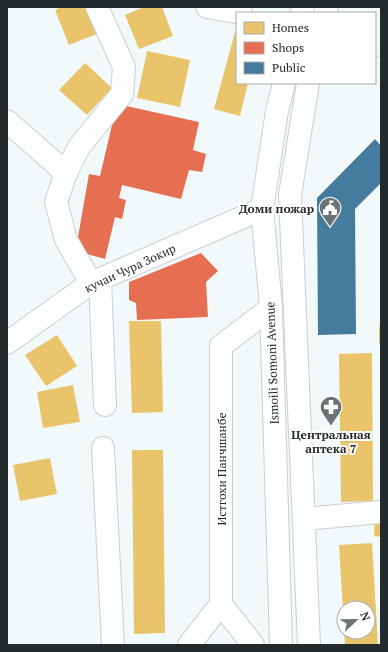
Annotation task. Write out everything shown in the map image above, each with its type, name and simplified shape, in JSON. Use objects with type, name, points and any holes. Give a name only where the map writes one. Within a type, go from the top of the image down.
[{"type":"street","points":[[97,7],[124,67],[122,94],[79,147],[66,173],[56,202],[66,240],[96,281],[105,405]]},
{"type":"street","points":[[207,7],[236,12]]},
{"type":"street","name":"Ismoili Somoni Avenue","points":[[282,645],[271,308],[262,209],[277,111],[284,84]]},
{"type":"street","name":"Ismoili Somoni Avenue","points":[[308,84],[290,194],[309,645]]},
{"type":"street","points":[[7,121],[66,173]]},
{"type":"street","name":"кучаи Чура Зокир","points":[[7,343],[96,281],[262,209]]},
{"type":"street","name":"Истгохи Панчшанбе","points":[[221,604],[221,346],[271,308]]},
{"type":"street","points":[[103,448],[113,645]]},
{"type":"street","points":[[304,519],[381,512]]},
{"type":"street","points":[[189,645],[221,604],[253,645]]},
{"type":"building: Homes","points":[[62,7],[94,7],[104,31],[69,45],[55,10]]},
{"type":"building: Homes","points":[[144,7],[162,7],[173,36],[139,49],[125,15]]},
{"type":"building: Homes","points":[[236,29],[236,84],[248,84],[240,116],[214,109]]},
{"type":"building: Homes","points":[[147,51],[190,60],[180,107],[137,98]]},
{"type":"building: Homes","points":[[85,63],[112,88],[87,115],[59,90]]},
{"type":"building: Homes","points":[[129,321],[161,321],[163,412],[132,413]]},
{"type":"building: Homes","points":[[381,326],[381,344],[379,343],[379,327]]},
{"type":"building: Homes","points":[[57,335],[77,366],[46,386],[25,355]]},
{"type":"building: Homes","points":[[372,353],[373,501],[341,502],[339,354]]},
{"type":"building: Homes","points":[[73,385],[80,422],[43,428],[37,392]]},
{"type":"building: Homes","points":[[132,450],[163,450],[165,633],[134,634]]},
{"type":"building: Homes","points":[[50,458],[57,494],[20,501],[13,465]]},
{"type":"building: Homes","points":[[381,514],[381,537],[374,536],[375,515]]},
{"type":"building: Homes","points":[[372,543],[375,600],[342,600],[339,545]]},
{"type":"building: Homes","points":[[376,611],[378,645],[345,645],[345,640],[376,640]]},
{"type":"building: Shops","points":[[117,104],[199,122],[193,150],[206,154],[202,172],[189,170],[181,199],[122,185],[119,198],[126,200],[122,219],[115,217],[105,259],[87,254],[78,237],[89,174],[100,176]]},
{"type":"building: Shops","points":[[201,253],[218,271],[206,282],[208,317],[137,320],[136,303],[129,300],[129,282]]},
{"type":"building: Public","points":[[375,139],[381,146],[381,183],[355,209],[356,334],[318,335],[317,198]]},
{"type":"place","name":"Доми пожар","points":[[330,228]]},
{"type":"place","name":"Центральная аптека 7","points":[[331,426]]}]
